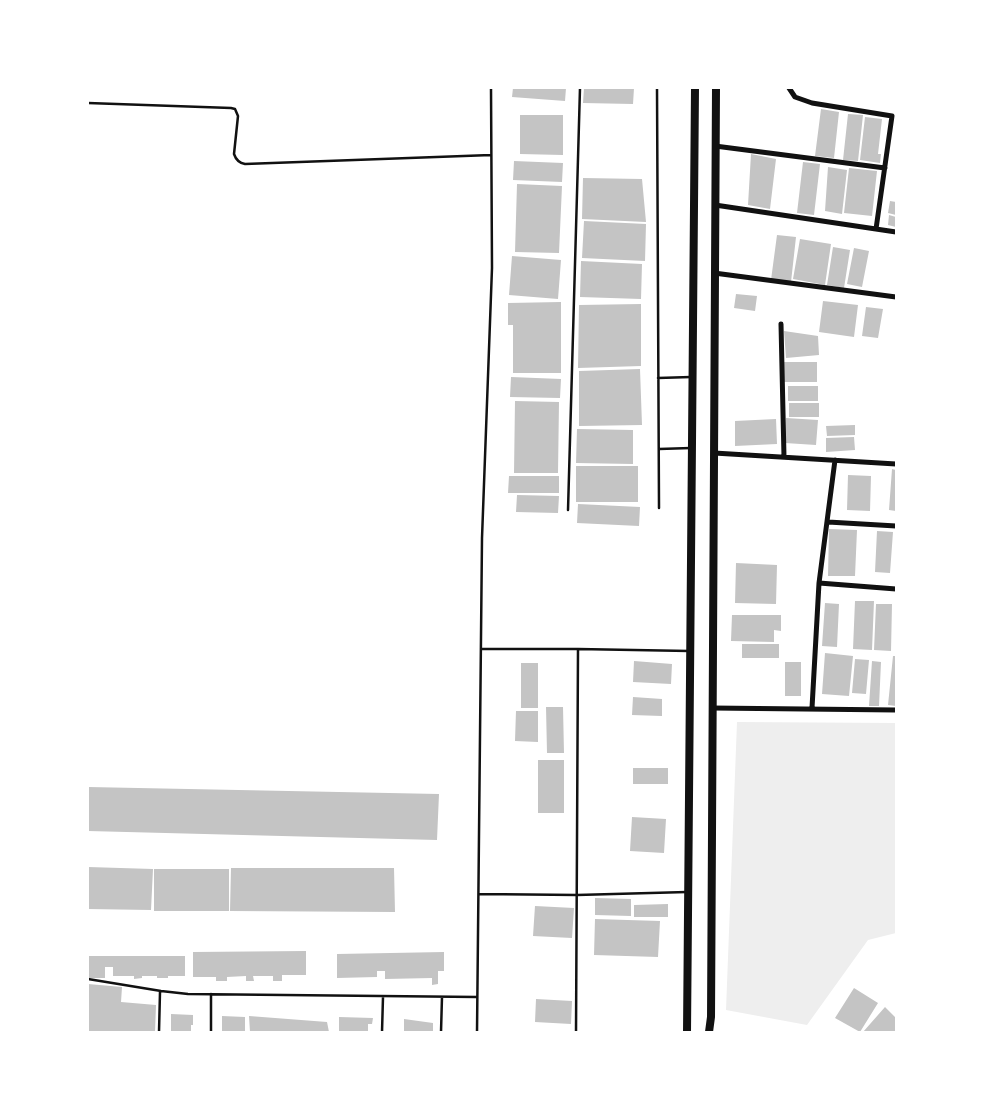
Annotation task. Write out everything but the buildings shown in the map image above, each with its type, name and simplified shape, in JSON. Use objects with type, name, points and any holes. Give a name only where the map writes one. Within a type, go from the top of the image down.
[{"type":"main road","points":[[687,1032],[695,88]]},
{"type":"main road","points":[[709,1032],[711,1008],[716,88]]},
{"type":"street","points":[[789,88],[795,97],[812,103],[894,117],[876,229]]},
{"type":"street","points":[[715,146],[885,168]]},
{"type":"street","points":[[715,205],[896,232]]},
{"type":"street","points":[[714,273],[896,297]]},
{"type":"street","points":[[781,324],[784,457]]},
{"type":"street","points":[[714,453],[896,464]]},
{"type":"street","points":[[812,708],[819,584],[835,460]]},
{"type":"street","points":[[828,522],[896,526]]},
{"type":"street","points":[[819,584],[896,589]]},
{"type":"street","points":[[712,708],[896,710]]},
{"type":"lane","points":[[477,1032],[482,538],[492,268],[491,88]]},
{"type":"lane","points":[[568,510],[580,88]]},
{"type":"lane","points":[[657,88],[659,508]]},
{"type":"lane","points":[[88,103],[231,108],[235,110],[238,116],[234,154],[240,163],[245,164],[491,155]]},
{"type":"lane","points":[[658,378],[693,377]]},
{"type":"lane","points":[[659,449],[692,448]]},
{"type":"lane","points":[[481,649],[690,651]]},
{"type":"lane","points":[[576,1032],[578,649]]},
{"type":"lane","points":[[479,894],[689,892]]},
{"type":"lane","points":[[88,979],[160,991],[211,994],[477,997]]},
{"type":"lane","points":[[160,991],[160,1032]]},
{"type":"lane","points":[[211,994],[211,1032]]},
{"type":"lane","points":[[382,1032],[383,997]]},
{"type":"lane","points":[[441,1032],[442,997]]},
{"type":"shaded area","points":[[737,722],[896,723],[896,933],[868,940],[807,1025],[726,1010]]}]
